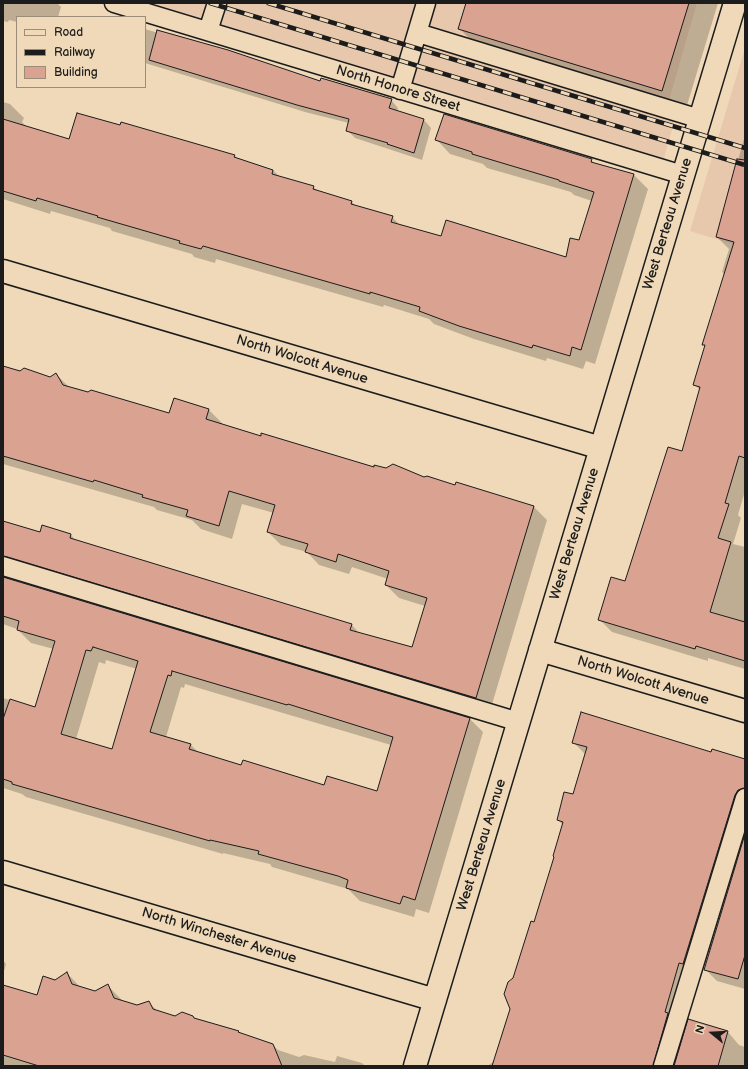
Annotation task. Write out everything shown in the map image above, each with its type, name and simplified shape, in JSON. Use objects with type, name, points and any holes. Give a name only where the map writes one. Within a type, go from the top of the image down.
[{"type":"street","name":"West Berteau Avenue","points":[[415,1066],[735,3]]},
{"type":"street","name":"North Wolcott Avenue","points":[[3,271],[601,448]]},
{"type":"street","name":"North Wolcott Avenue","points":[[540,650],[745,711]]},
{"type":"street","name":"North Winchester Avenue","points":[[3,872],[435,1000]]},
{"type":"lane","name":"North Honore Street","points":[[114,3],[683,175]]},
{"type":"lane","points":[[208,31],[217,3]]},
{"type":"lane","points":[[400,90],[426,3]]},
{"type":"lane","points":[[418,33],[700,119]]},
{"type":"lane","points":[[3,566],[519,722]]},
{"type":"lane","points":[[663,1066],[745,798]]},
{"type":"shaded area","points":[[114,3],[697,3],[670,97],[675,119],[661,168]]},
{"type":"shaded area","points":[[745,48],[745,248],[690,231]]},
{"type":"building","points":[[466,3],[689,3],[662,91],[458,29]]},
{"type":"building","points":[[157,30],[228,50],[320,81],[321,78],[392,99],[389,108],[424,119],[414,153],[387,144],[388,143],[346,131],[349,119],[297,105],[149,60]]},
{"type":"building","points":[[77,113],[120,125],[121,122],[235,155],[234,157],[273,170],[272,174],[314,186],[313,189],[352,201],[351,204],[393,216],[391,222],[441,236],[446,220],[566,257],[570,238],[579,240],[594,192],[472,154],[472,152],[435,140],[444,114],[592,159],[591,162],[634,174],[581,350],[572,347],[570,356],[533,345],[532,348],[459,326],[419,311],[420,307],[370,292],[370,294],[203,246],[201,249],[179,243],[180,241],[97,217],[98,216],[37,198],[36,201],[3,191],[3,119],[69,139]]},
{"type":"building","points":[[737,159],[745,160],[745,458],[739,456],[725,503],[729,504],[718,538],[731,542],[710,612],[745,622],[745,661],[696,646],[695,649],[598,620],[611,577],[625,581],[668,447],[682,451],[700,387],[693,385],[705,345],[702,345],[734,242],[716,237]]},
{"type":"building","points":[[3,366],[20,371],[24,368],[50,377],[56,373],[63,385],[88,392],[91,390],[169,413],[174,398],[209,409],[206,419],[261,436],[261,433],[374,467],[374,465],[386,468],[393,464],[424,477],[427,476],[455,485],[456,482],[534,506],[476,698],[3,556],[3,521],[40,532],[42,525],[71,534],[70,538],[352,624],[350,630],[412,647],[427,598],[385,585],[389,571],[338,554],[336,562],[305,552],[308,544],[267,532],[275,505],[229,491],[219,526],[186,516],[188,510],[142,497],[143,495],[94,480],[93,482],[3,456]]},
{"type":"building","points":[[3,577],[470,718],[415,900],[403,896],[400,904],[346,888],[348,880],[338,876],[258,854],[259,851],[210,841],[12,784],[12,782],[3,779],[3,719],[10,699],[35,707],[55,641],[17,630],[19,621],[3,616]],"holes":[[[93,647],[138,661],[112,749],[61,734],[86,650],[91,651]],[[172,671],[287,705],[288,704],[393,737],[377,791],[327,776],[324,785],[243,760],[241,765],[189,749],[191,744],[150,732],[168,675],[171,676]]]},
{"type":"building","points":[[581,712],[711,752],[712,749],[745,759],[745,788],[738,790],[735,795],[683,964],[679,963],[665,1012],[668,1013],[653,1066],[492,1066],[510,1009],[504,994],[508,982],[513,978],[531,921],[534,922],[554,857],[553,856],[563,822],[557,820],[564,792],[573,794],[587,747],[572,743]]},
{"type":"building","points":[[745,834],[745,955],[738,979],[704,970]]},
{"type":"building","points":[[67,972],[72,984],[95,991],[108,984],[114,998],[137,1005],[149,1001],[153,1009],[175,1016],[182,1012],[193,1016],[194,1018],[239,1031],[238,1032],[273,1044],[282,1066],[39,1066],[3,1055],[3,985],[37,995],[43,976],[55,980]]},
{"type":"building","points":[[688,1019],[728,1031],[718,1066],[674,1066]]},
{"type":"railway","points":[[210,3],[745,165]]},
{"type":"railway","points":[[268,3],[745,148]]}]
